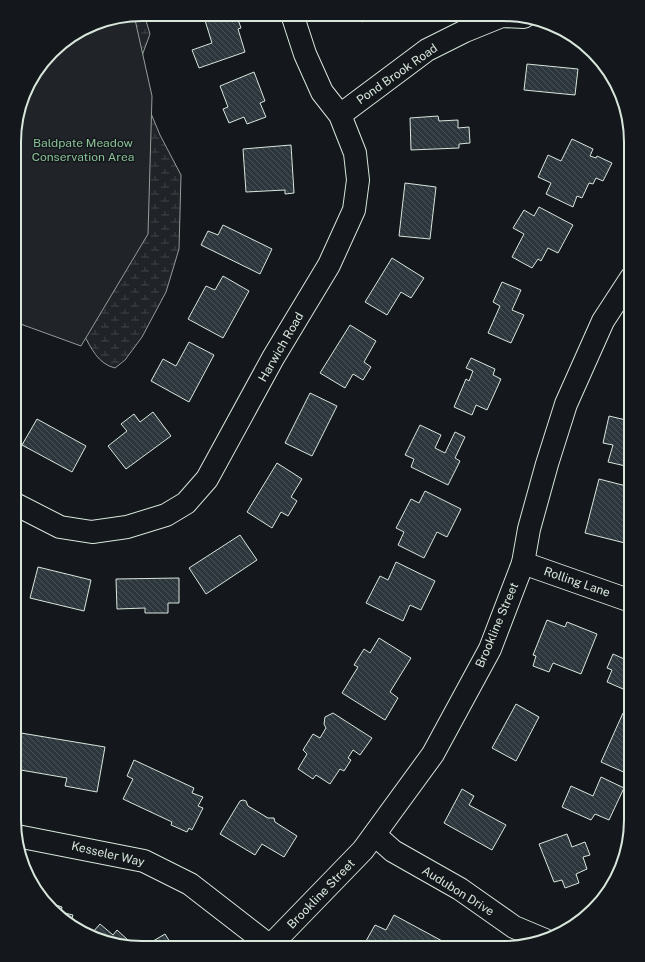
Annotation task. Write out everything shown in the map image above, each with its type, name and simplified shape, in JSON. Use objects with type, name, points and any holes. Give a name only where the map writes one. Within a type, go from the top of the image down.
[{"type":"street","name":"Harwich Road","points":[[21,508],[60,527],[92,532],[127,527],[166,515],[186,503],[207,479],[273,358],[329,265],[354,210],[358,180],[355,153],[340,115],[322,92],[305,54],[294,21]]},
{"type":"street","name":"Pond Brook Road","points":[[340,115],[427,50],[488,21]]},
{"type":"street","name":"Brookline Street","points":[[276,941],[363,850],[434,754],[490,649],[522,563],[532,515],[566,404],[603,321],[624,289]]},
{"type":"street","name":"Rolling Lane","points":[[522,563],[624,599]]},
{"type":"street","name":"Audubon Drive","points":[[375,835],[394,851],[460,889],[514,927],[537,936]]},
{"type":"street","name":"Kesseler Way","points":[[22,837],[144,861],[190,884],[262,941]]},
{"type":"green space","name":"Baldpate Meadow Conservation Area","points":[[135,21],[152,96],[148,234],[81,346],[21,324],[22,126],[25,110],[33,88],[46,68],[62,51],[88,33],[110,25]]},
{"type":"green space","name":"Baldpate Meadow Conservation Area","points":[[146,21],[150,34],[143,53],[139,71],[145,99],[160,135],[181,175],[179,249],[166,292],[142,337],[125,360],[115,368],[104,363],[92,350],[83,333],[21,143],[25,110],[33,88],[46,68],[62,51],[75,41],[88,33],[110,25],[126,22]]},
{"type":"building","points":[[205,21],[238,21],[241,28],[238,29],[245,52],[199,68],[192,50],[212,43]]},
{"type":"building","points":[[527,64],[578,69],[575,95],[524,90]]},
{"type":"building","points":[[254,72],[265,101],[260,103],[266,117],[247,124],[244,117],[229,123],[223,109],[228,107],[220,86]]},
{"type":"building","points":[[438,116],[439,121],[458,120],[458,128],[469,127],[470,143],[459,144],[459,148],[411,150],[410,118]]},
{"type":"building","points":[[572,139],[593,149],[590,156],[596,158],[597,156],[612,163],[603,181],[596,178],[593,184],[589,183],[582,198],[577,196],[573,207],[546,194],[551,183],[538,177],[548,155],[561,161]]},
{"type":"building","points":[[291,145],[294,193],[285,194],[285,190],[246,192],[243,149]]},
{"type":"building","points":[[405,183],[436,187],[430,239],[399,236]]},
{"type":"building","points":[[539,207],[573,225],[558,253],[548,248],[541,261],[538,259],[532,268],[512,257],[524,234],[513,228],[524,210],[534,216]]},
{"type":"building","points":[[223,225],[272,249],[260,274],[201,245],[208,231],[218,235]]},
{"type":"building","points":[[392,258],[424,278],[411,298],[401,292],[387,315],[365,302]]},
{"type":"building","points":[[223,276],[249,291],[223,338],[188,319],[206,286],[215,290]]},
{"type":"building","points":[[502,282],[521,290],[512,310],[524,315],[511,343],[488,333],[500,306],[493,302]]},
{"type":"building","points":[[350,325],[376,341],[364,362],[371,367],[363,380],[353,374],[345,388],[320,373]]},
{"type":"building","points":[[189,342],[214,355],[189,402],[151,381],[163,359],[176,366]]},
{"type":"building","points":[[471,358],[495,369],[493,375],[501,379],[487,410],[476,405],[472,415],[454,407],[466,379],[469,381],[473,371],[466,368]]},
{"type":"building","points":[[310,393],[337,406],[312,456],[285,443]]},
{"type":"building","points":[[153,412],[171,436],[126,469],[108,446],[127,431],[121,424],[134,414],[140,422]]},
{"type":"building","points":[[609,416],[624,420],[624,466],[608,462],[613,445],[603,443]]},
{"type":"building","points":[[37,419],[86,446],[72,472],[22,445]]},
{"type":"building","points":[[420,425],[441,435],[435,448],[445,453],[455,432],[465,437],[455,458],[460,461],[448,485],[411,467],[414,459],[405,455]]},
{"type":"building","points":[[277,463],[302,479],[291,497],[297,501],[288,516],[281,512],[272,528],[247,512]]},
{"type":"building","points":[[599,479],[624,485],[624,543],[585,533]]},
{"type":"building","points":[[425,491],[461,509],[447,537],[437,532],[424,558],[398,545],[404,532],[396,528],[411,499],[419,503]]},
{"type":"building","points":[[240,535],[257,560],[206,594],[189,568]]},
{"type":"building","points":[[396,562],[435,581],[421,610],[410,605],[403,621],[366,603],[380,576],[388,580]]},
{"type":"building","points":[[38,567],[91,580],[84,611],[30,598]]},
{"type":"building","points":[[179,578],[179,603],[168,603],[168,613],[145,613],[145,608],[117,609],[116,579]]},
{"type":"building","points":[[547,620],[565,627],[567,622],[597,634],[581,674],[553,663],[549,672],[533,666],[536,656],[533,655]]},
{"type":"building","points":[[379,638],[411,658],[390,692],[398,698],[385,720],[342,693],[358,667],[354,665],[364,649],[370,653]]},
{"type":"building","points":[[613,654],[624,659],[624,689],[607,682],[612,670],[607,668]]},
{"type":"building","points":[[516,704],[539,717],[516,761],[492,748]]},
{"type":"building","points":[[333,713],[372,738],[360,755],[353,750],[348,758],[351,760],[344,771],[340,769],[330,784],[316,775],[313,779],[298,769],[307,754],[303,750],[313,734],[320,738],[326,728],[324,724],[325,717]]},
{"type":"building","points":[[623,713],[624,713],[624,772],[601,762]]},
{"type":"building","points":[[21,733],[105,747],[97,792],[65,786],[67,778],[21,770]]},
{"type":"building","points":[[134,760],[194,788],[192,793],[203,797],[198,806],[203,808],[192,830],[189,828],[187,832],[171,825],[172,822],[123,799],[133,779],[127,776]]},
{"type":"building","points":[[601,777],[624,788],[609,820],[595,814],[591,820],[562,807],[571,786],[593,796]]},
{"type":"building","points":[[462,789],[474,796],[469,805],[506,825],[492,850],[444,823]]},
{"type":"building","points":[[240,801],[246,801],[248,806],[268,818],[274,818],[275,822],[297,836],[284,857],[262,844],[255,855],[220,834]]},
{"type":"building","points":[[567,834],[572,847],[585,842],[590,855],[583,857],[587,869],[576,874],[579,883],[565,888],[562,880],[554,882],[539,844]]},
{"type":"building","points":[[55,905],[62,907],[61,910]]},
{"type":"building","points":[[64,913],[73,915],[72,919]]},
{"type":"building","points":[[394,915],[442,941],[366,941],[375,925],[386,930]]},
{"type":"building","points":[[100,924],[113,935],[117,930],[128,940],[110,937],[94,931]]},
{"type":"building","points":[[165,934],[169,941],[153,941]]}]
